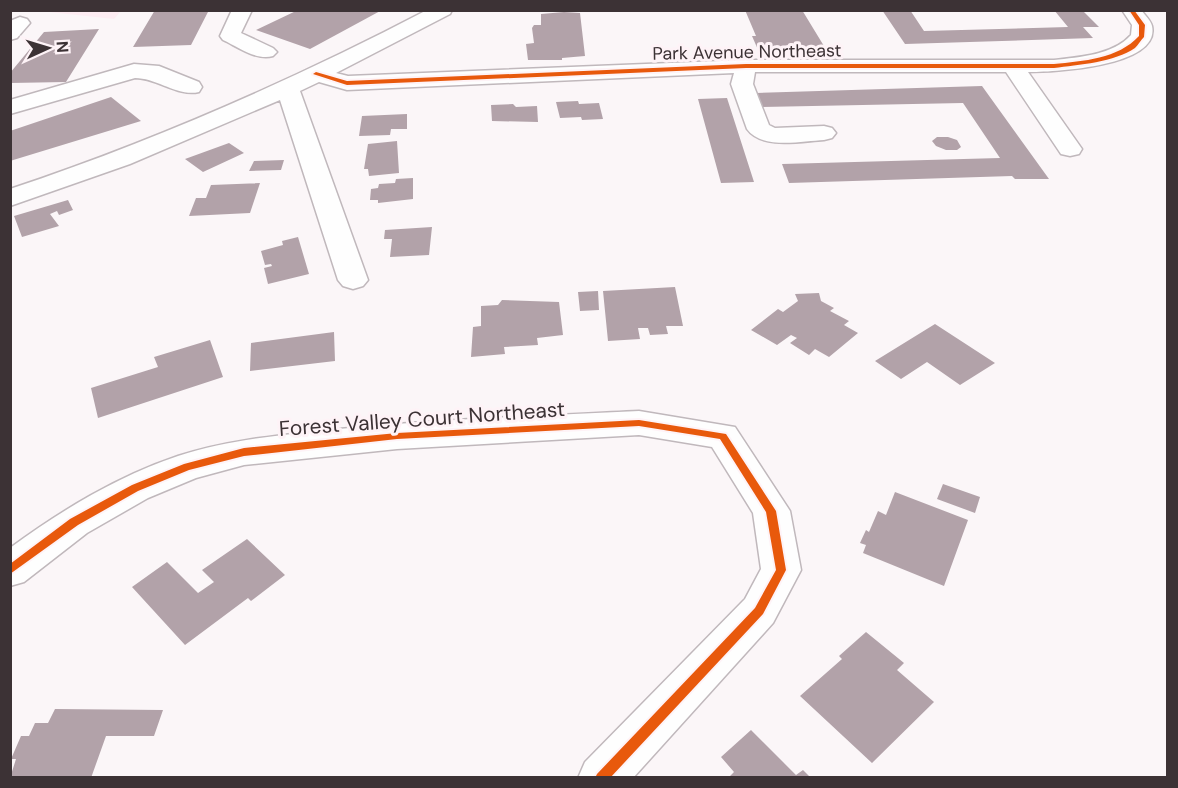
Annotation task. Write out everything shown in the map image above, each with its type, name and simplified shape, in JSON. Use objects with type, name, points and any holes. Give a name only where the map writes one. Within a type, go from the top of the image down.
[{"type":"street","points":[[242,10],[230,36],[266,52]]},
{"type":"street","points":[[10,198],[145,151],[288,89],[387,41],[443,10]]},
{"type":"street","name":"Park Avenue Northeast","points":[[316,74],[347,83],[746,66],[1075,64],[1096,61],[1127,51],[1137,42],[1142,33],[1142,25],[1131,10]]},
{"type":"street","points":[[746,66],[742,84],[759,129],[771,135],[824,133]]},
{"type":"street","points":[[1012,66],[1070,149]]},
{"type":"street","points":[[10,107],[134,71],[151,71],[191,87]]},
{"type":"street","points":[[288,89],[353,280]]},
{"type":"street","name":"Forest Valley Court Northeast","points":[[10,570],[74,522],[135,488],[188,467],[244,452],[397,436],[639,423],[723,436],[771,511],[781,570],[759,611],[601,777]]},
{"type":"shaded area","points":[[40,11],[121,11],[114,19]]},
{"type":"building","points":[[155,10],[209,10],[191,45],[133,47]]},
{"type":"building","points":[[298,10],[382,10],[310,49],[256,30]]},
{"type":"building","points":[[745,10],[802,10],[827,51],[759,52],[752,36],[756,36]]},
{"type":"building","points":[[882,10],[910,10],[924,31],[1068,27],[1054,10],[1082,10],[1099,27],[1083,27],[1093,38],[905,44]]},
{"type":"building","points":[[580,13],[585,56],[562,58],[562,60],[528,60],[526,44],[534,43],[532,28],[534,25],[541,25],[541,14]]},
{"type":"building","points":[[99,29],[66,82],[10,83],[10,73],[44,32]]},
{"type":"building","points":[[982,86],[1049,179],[1015,179],[1012,176],[789,183],[782,164],[1000,158],[963,103],[762,107],[756,93]]},
{"type":"building","points":[[111,97],[141,121],[10,161],[10,131]]},
{"type":"building","points":[[727,98],[754,182],[721,183],[698,99]]},
{"type":"building","points":[[578,101],[579,104],[599,103],[603,119],[560,118],[556,102]]},
{"type":"building","points":[[513,104],[516,107],[537,106],[538,122],[492,121],[491,105]]},
{"type":"building","points":[[407,114],[407,129],[391,129],[390,135],[359,136],[362,116]]},
{"type":"building","points":[[937,137],[957,140],[961,147],[957,150],[946,150],[936,146],[932,141]]},
{"type":"building","points":[[397,141],[399,173],[369,176],[368,169],[364,169],[368,144]]},
{"type":"building","points":[[229,143],[244,153],[203,172],[185,159]]},
{"type":"building","points":[[284,160],[281,170],[249,171],[254,161]]},
{"type":"building","points":[[413,178],[413,199],[378,203],[378,200],[370,200],[371,189],[378,188],[379,184],[395,183],[396,179]]},
{"type":"building","points":[[260,183],[250,213],[189,216],[196,198],[206,198],[211,185]]},
{"type":"building","points":[[68,200],[73,210],[59,215],[57,211],[50,214],[59,226],[22,237],[14,216]]},
{"type":"building","points":[[432,227],[429,255],[390,257],[392,239],[384,239],[385,230]]},
{"type":"building","points":[[298,237],[309,274],[268,284],[264,268],[272,266],[271,264],[265,265],[261,251],[283,245],[282,241]]},
{"type":"building","points":[[675,287],[683,326],[666,326],[668,334],[650,335],[648,328],[638,328],[640,339],[608,341],[603,291]]},
{"type":"building","points":[[598,291],[599,310],[580,311],[578,292]]},
{"type":"building","points":[[819,293],[821,301],[834,308],[830,311],[849,321],[844,325],[858,333],[829,357],[815,349],[809,355],[790,343],[797,338],[791,335],[777,345],[751,330],[778,309],[783,312],[798,301],[795,294]]},
{"type":"building","points":[[502,300],[559,302],[563,335],[537,338],[538,345],[504,347],[505,354],[471,357],[473,327],[481,326],[481,306],[498,305]]},
{"type":"building","points":[[935,324],[995,363],[960,385],[927,362],[901,379],[875,361]]},
{"type":"building","points":[[334,332],[335,361],[250,371],[251,343]]},
{"type":"building","points":[[210,340],[223,377],[98,418],[91,388],[158,367],[154,357]]},
{"type":"building","points":[[943,484],[980,497],[975,513],[937,499]]},
{"type":"building","points":[[895,492],[968,520],[944,586],[863,553],[866,545],[860,543],[866,530],[869,532],[878,511],[886,515]]},
{"type":"building","points":[[247,539],[285,575],[251,601],[248,598],[185,645],[132,587],[167,562],[198,593],[214,582],[202,570]]},
{"type":"building","points":[[866,632],[904,663],[897,670],[934,702],[872,763],[800,696],[842,659],[839,656]]},
{"type":"building","points":[[55,709],[163,710],[154,736],[106,736],[91,778],[10,778],[16,759],[11,759],[21,736],[29,736],[35,723],[48,723]]},
{"type":"building","points":[[751,730],[796,775],[803,770],[811,778],[728,778],[734,772],[721,757]]},
{"type":"cycle path","points":[[316,74],[347,83],[746,66],[1054,66],[1101,59],[1133,46],[1142,37],[1142,25],[1131,10]]},
{"type":"cycle path","points":[[10,570],[74,522],[135,488],[187,467],[244,452],[397,436],[639,423],[723,436],[771,511],[781,570],[759,611],[601,778]]}]
